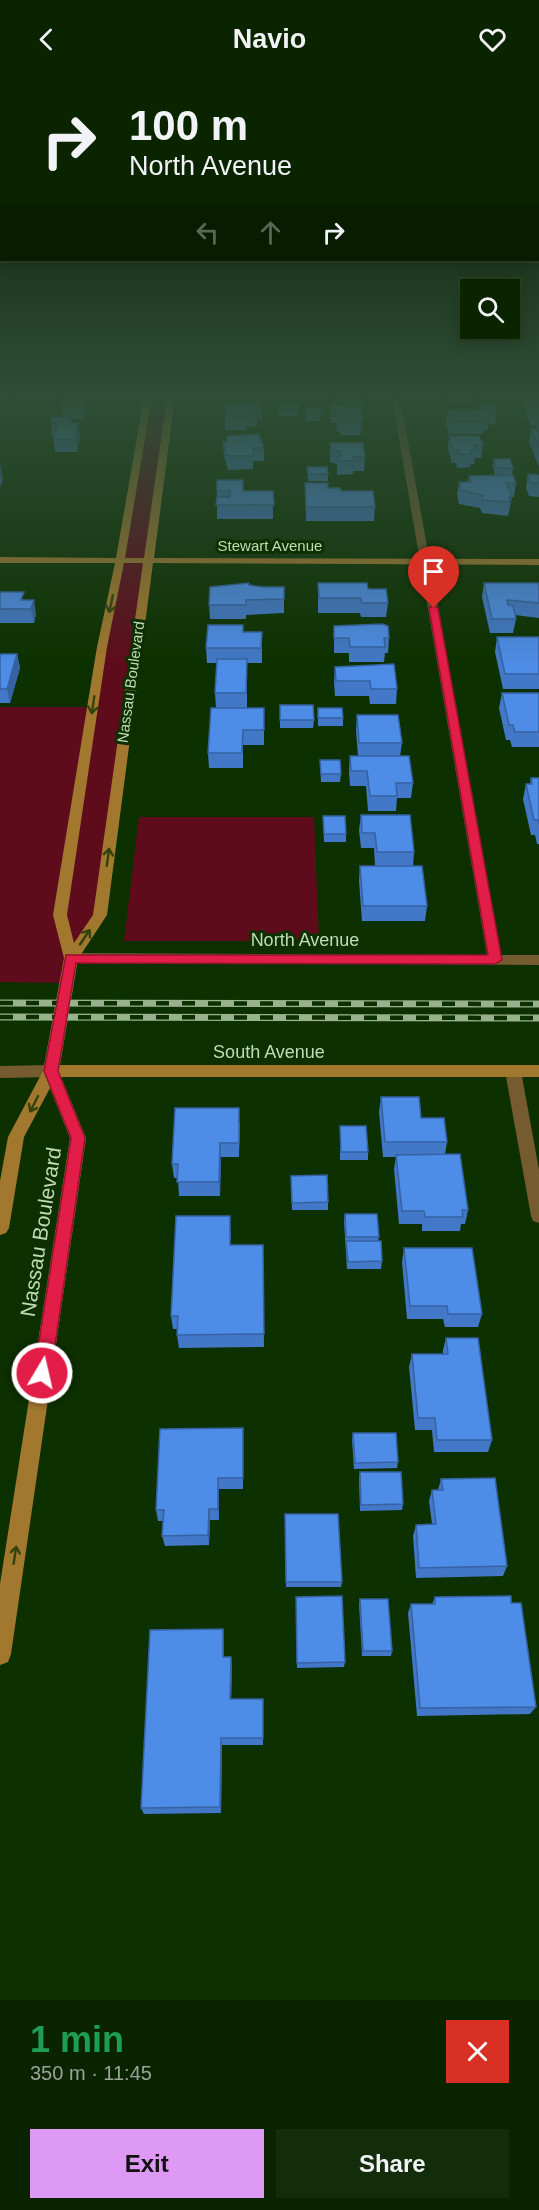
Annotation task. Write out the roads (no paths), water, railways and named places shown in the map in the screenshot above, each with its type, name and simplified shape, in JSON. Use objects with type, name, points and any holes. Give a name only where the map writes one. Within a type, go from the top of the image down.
[{"type":"main road","name":"Nassau Boulevard","points":[[0,1228],[16,1137],[51,1071],[70,958],[60,915],[102,647],[133,487]]},
{"type":"main road","name":"Nassau Boulevard","points":[[70,958],[100,915],[158,487]]},
{"type":"main road","name":"Stewart Avenue","points":[[0,560],[539,562]]},
{"type":"main road","name":"Nassau Boulevard","points":[[0,1654],[78,1138],[51,1071]]},
{"type":"main road","name":"South Avenue","points":[[51,1071],[539,1071]]},
{"type":"street","points":[[412,487],[495,960]]},
{"type":"street","name":"North Avenue","points":[[70,958],[539,960]]},
{"type":"street","name":"South Avenue","points":[[0,1072],[51,1071]]},
{"type":"street","points":[[513,1071],[539,1216]]},
{"type":"railway","points":[[0,1003],[539,1004]]},
{"type":"railway","points":[[0,1017],[539,1018]]}]
